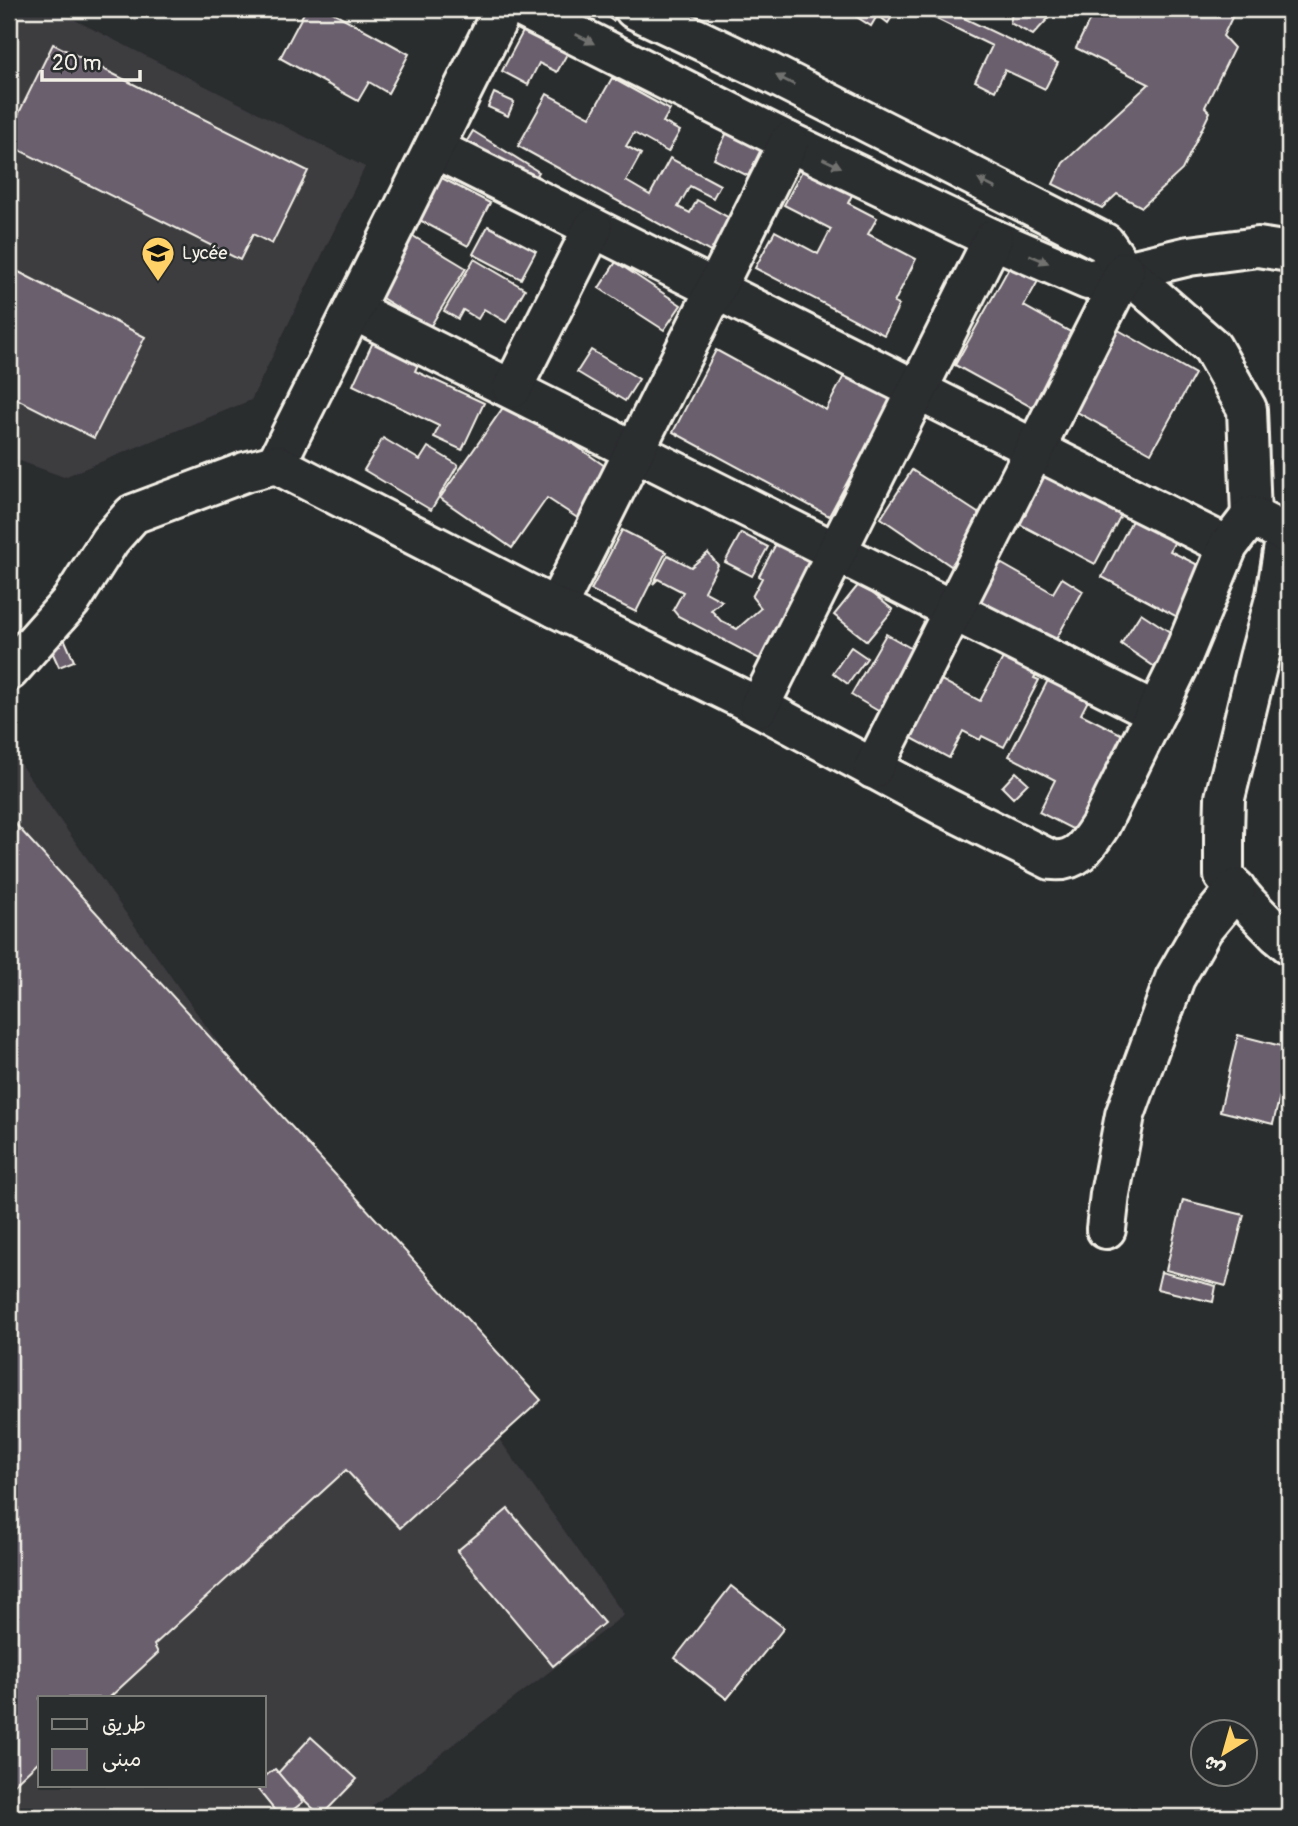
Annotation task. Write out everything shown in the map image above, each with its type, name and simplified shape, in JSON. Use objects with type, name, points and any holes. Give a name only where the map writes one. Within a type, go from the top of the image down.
[{"type":"street","points":[[276,464],[503,9]]},
{"type":"street","points":[[524,9],[789,142],[993,239],[1088,280],[1189,256],[1258,247],[1289,252]]},
{"type":"street","points":[[9,671],[71,601],[110,540],[133,514],[244,472],[276,464],[556,608],[759,707],[945,807],[1051,860],[1071,858],[1086,848],[1100,826],[1178,667],[1228,546],[1251,516],[1247,409],[1212,347],[1125,271],[1105,243],[770,73],[634,9]]},
{"type":"street","points":[[556,608],[789,142]]},
{"type":"street","points":[[434,148],[1228,546]]},
{"type":"street","points":[[512,390],[593,228]]},
{"type":"street","points":[[759,707],[993,239]]},
{"type":"street","points":[[873,769],[1125,271]]},
{"type":"street","points":[[353,310],[1156,712]]},
{"type":"street","points":[[1251,516],[1287,534],[1276,595],[1225,798],[1224,876],[1277,934],[1289,943]]},
{"type":"street","points":[[1106,1229],[1125,1115],[1175,978],[1203,929],[1236,889]]},
{"type":"shaded area","name":"Lycée","points":[[9,9],[53,9],[365,167],[251,400],[64,477],[9,457]]},
{"type":"shaded area","points":[[9,750],[624,1615],[358,1817],[9,1817]]},
{"type":"building","points":[[306,9],[327,9],[409,54],[388,93],[369,82],[358,101],[280,58]]},
{"type":"building","points":[[599,9],[622,9],[613,21]]},
{"type":"building","points":[[855,9],[881,9],[871,26],[852,14]]},
{"type":"building","points":[[884,9],[897,9],[888,23],[879,16]]},
{"type":"building","points":[[916,9],[945,9],[1058,63],[1045,89],[1005,70],[995,91],[975,81],[992,46]]},
{"type":"building","points":[[995,9],[1072,9],[1067,18],[1055,11],[1033,35],[1010,23],[1012,13]]},
{"type":"building","points":[[1095,9],[1236,9],[1223,36],[1234,48],[1205,107],[1210,112],[1182,170],[1142,207],[1117,194],[1102,208],[1053,184],[1063,163],[1149,84],[1076,48]]},
{"type":"building","points":[[528,22],[572,45],[557,72],[539,63],[528,85],[502,71]]},
{"type":"building","points":[[53,44],[308,171],[272,244],[253,234],[240,260],[9,145],[9,133]]},
{"type":"building","points":[[612,78],[670,110],[663,122],[680,131],[668,152],[634,133],[626,146],[641,154],[626,181],[650,195],[670,158],[720,185],[713,198],[690,186],[678,207],[690,213],[697,200],[731,219],[712,253],[518,146],[547,94],[590,117]]},
{"type":"building","points":[[494,93],[514,102],[508,116],[488,107]]},
{"type":"building","points":[[733,120],[767,137],[748,176],[714,159]]},
{"type":"building","points":[[473,131],[539,172],[523,197],[458,156]]},
{"type":"building","points":[[813,150],[862,175],[848,203],[877,218],[868,234],[916,259],[894,303],[899,305],[884,335],[755,268],[775,231],[818,254],[831,229],[784,205]]},
{"type":"building","points":[[436,175],[490,203],[468,246],[414,217]]},
{"type":"building","points":[[488,226],[536,251],[521,279],[473,254]]},
{"type":"building","points":[[408,233],[466,268],[430,327],[372,292]]},
{"type":"building","points":[[474,259],[525,289],[506,322],[484,309],[478,319],[463,310],[458,319],[444,311]]},
{"type":"building","points":[[616,262],[681,305],[664,330],[599,288]]},
{"type":"building","points":[[1010,266],[1038,281],[1024,306],[1074,334],[1033,408],[955,365]]},
{"type":"building","points":[[9,267],[145,337],[94,438],[9,395]]},
{"type":"building","points":[[386,314],[431,335],[415,371],[484,403],[462,450],[434,437],[439,426],[353,385]]},
{"type":"building","points":[[1115,328],[1195,374],[1151,453],[1070,408]]},
{"type":"building","points":[[591,350],[639,379],[625,401],[577,372]]},
{"type":"building","points":[[716,350],[826,410],[848,368],[895,394],[829,516],[673,432]]},
{"type":"building","points":[[509,399],[612,471],[579,519],[547,498],[512,548],[440,498]]},
{"type":"building","points":[[383,438],[420,460],[428,447],[458,465],[431,510],[364,470]]},
{"type":"building","points":[[1036,466],[1122,513],[1095,564],[1008,518]]},
{"type":"building","points":[[912,470],[984,517],[951,566],[881,518]]},
{"type":"building","points":[[1138,509],[1180,531],[1170,551],[1208,570],[1183,620],[1102,577]]},
{"type":"building","points":[[787,523],[829,545],[765,662],[678,616],[673,610],[683,592],[658,579],[653,584],[668,555],[691,567],[708,553],[718,565],[704,591],[722,601],[711,610],[721,621],[737,629],[761,608],[752,597],[762,578],[759,576]]},
{"type":"building","points":[[622,530],[666,552],[636,612],[591,590]]},
{"type":"building","points":[[741,533],[768,547],[752,576],[725,562]]},
{"type":"building","points":[[995,560],[1053,593],[1062,578],[1083,591],[1045,659],[962,612]]},
{"type":"building","points":[[860,583],[893,610],[867,641],[834,615]]},
{"type":"building","points":[[1141,613],[1176,636],[1155,667],[1121,644]]},
{"type":"building","points":[[886,634],[928,658],[892,719],[851,695]]},
{"type":"building","points":[[64,638],[74,661],[59,667],[49,645]]},
{"type":"building","points":[[1012,641],[1045,658],[1034,678],[1039,680],[1004,747],[982,736],[980,740],[963,731],[949,758],[906,735],[936,677],[980,701]]},
{"type":"building","points":[[1067,643],[1107,664],[1081,714],[1127,737],[1078,832],[1039,812],[1055,780],[1009,756]]},
{"type":"building","points":[[851,647],[867,658],[848,684],[833,673]]},
{"type":"building","points":[[1016,772],[1028,783],[1013,798],[1002,787]]},
{"type":"building","points":[[9,817],[541,1400],[400,1528],[346,1470],[154,1645],[158,1653],[111,1696],[38,1696],[38,1762],[9,1789]]},
{"type":"building","points":[[1238,1035],[1289,1048],[1273,1124],[1220,1111]]},
{"type":"building","points":[[1183,1200],[1244,1215],[1226,1286],[1166,1270]]},
{"type":"building","points":[[1161,1272],[1216,1286],[1213,1302],[1157,1289]]},
{"type":"building","points":[[508,1509],[604,1623],[553,1666],[457,1551]]},
{"type":"building","points":[[731,1586],[784,1628],[727,1699],[675,1658]]},
{"type":"building","points":[[311,1737],[357,1779],[321,1816],[277,1774]]},
{"type":"building","points":[[275,1769],[303,1802],[284,1817],[280,1817],[256,1787],[266,1787],[266,1776]]},
{"type":"place","name":"Lycée","points":[[158,283]]}]
